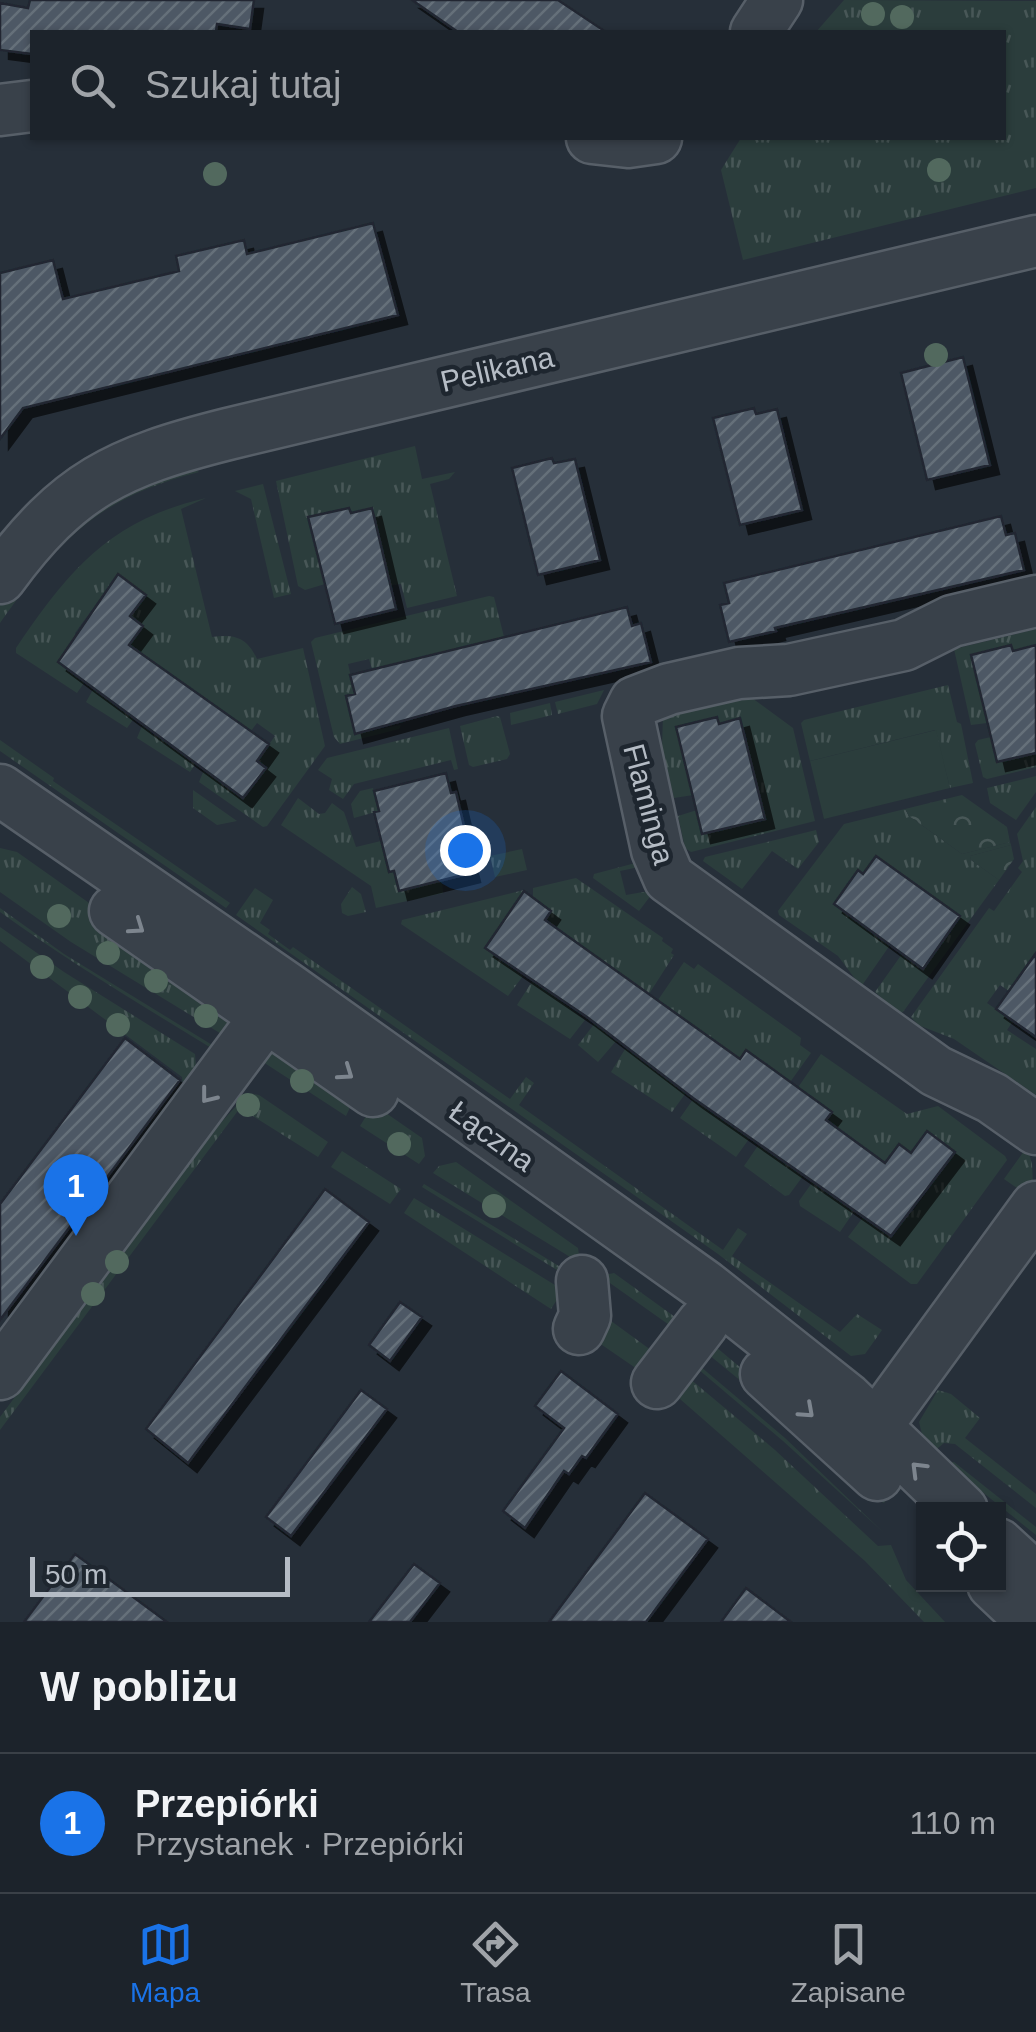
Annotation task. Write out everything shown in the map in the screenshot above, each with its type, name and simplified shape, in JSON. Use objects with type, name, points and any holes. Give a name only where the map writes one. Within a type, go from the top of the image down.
[{"type":"street","points":[[757,30],[777,0]]},
{"type":"street","points":[[0,110],[30,106]]},
{"type":"street","points":[[610,140],[642,140]]},
{"type":"street","name":"Pelikana","points":[[0,578],[38,528],[74,496],[122,468],[158,454],[1036,241]]},
{"type":"street","name":"Flaminga","points":[[1036,600],[952,621],[904,645],[790,670],[739,673],[669,690],[635,702],[628,716],[657,850],[668,878],[936,1070],[992,1098],[1036,1129]]},
{"type":"street","name":"Łączna","points":[[0,790],[94,856],[276,1003],[650,1282],[770,1377],[951,1502]]},
{"type":"street","points":[[0,815],[18,818],[94,856]]},
{"type":"street","name":"Łączna","points":[[0,830],[276,1003],[717,1295],[846,1398],[865,1441],[916,1509]]},
{"type":"street","points":[[0,1374],[276,1003]]},
{"type":"street","points":[[865,1441],[1036,1207]]},
{"type":"street","points":[[657,1383],[703,1323]]},
{"type":"street","points":[[1006,1551],[1036,1579]]},
{"type":"street","points":[[1001,1592],[1033,1622]]},
{"type":"green space","points":[[844,0],[1036,1],[1036,188],[743,260],[721,170],[740,140],[1006,140],[1006,30],[818,30]]},
{"type":"green space","points":[[415,446],[422,479],[455,472],[449,479],[430,484],[457,596],[407,608],[401,584],[391,585],[372,509],[351,513],[348,508],[309,517],[325,584],[305,590],[298,586],[276,481]]},
{"type":"green space","points":[[186,465],[199,472],[133,495],[83,526],[42,568],[0,623],[0,603],[77,516]]},
{"type":"green space","points":[[263,484],[291,594],[274,598],[251,499],[235,491]]},
{"type":"green space","points":[[206,498],[181,509],[212,637],[239,639],[257,659],[303,648],[325,746],[263,827],[199,782],[204,770],[243,797],[266,768],[257,761],[275,736],[257,723],[251,731],[129,645],[143,626],[130,616],[146,595],[118,574],[75,633],[86,680],[77,693],[16,653],[55,595],[95,552],[143,520]]},
{"type":"green space","points":[[494,597],[504,637],[372,669],[369,659],[348,664],[355,694],[345,697],[355,734],[401,725],[399,729],[340,744],[334,737],[311,642],[315,638]]},
{"type":"green space","points":[[1036,629],[1036,655],[1013,651],[1011,646],[971,655],[987,723],[971,725],[954,649]]},
{"type":"green space","points":[[948,685],[973,783],[950,788],[935,730],[810,761],[801,723],[804,720]]},
{"type":"green space","points":[[95,686],[135,717],[127,728],[86,702]]},
{"type":"green space","points":[[604,690],[597,704],[558,714],[555,702]]},
{"type":"green space","points":[[741,690],[793,728],[815,821],[691,852],[685,848],[678,816],[697,810],[703,834],[764,818],[740,719],[719,724],[716,717],[676,727],[693,795],[674,798],[662,747],[663,715]]},
{"type":"green space","points":[[550,703],[552,715],[511,725],[510,713]]},
{"type":"green space","points":[[497,716],[510,754],[507,759],[469,765],[460,726]]},
{"type":"green space","points":[[142,726],[197,762],[190,772],[137,738]]},
{"type":"green space","points":[[449,728],[458,769],[454,770],[451,760],[354,784],[343,799],[329,790],[332,779],[318,770],[327,758]]},
{"type":"green space","points":[[936,730],[950,788],[824,819],[810,761]]},
{"type":"green space","points":[[991,737],[997,762],[1036,753],[1036,767],[983,777],[975,744]]},
{"type":"green space","points":[[0,740],[230,903],[226,908],[0,751]]},
{"type":"green space","points":[[1036,776],[1036,792],[1016,820],[990,803],[987,788]]},
{"type":"green space","points":[[373,788],[379,811],[354,818],[351,804],[360,791]]},
{"type":"green space","points":[[193,790],[237,821],[217,825],[193,808]]},
{"type":"green space","points":[[962,795],[1007,827],[1010,842],[962,854],[909,816],[905,809]]},
{"type":"green space","points":[[298,798],[319,814],[325,813],[332,803],[344,812],[356,847],[381,841],[399,891],[442,880],[443,893],[376,908],[371,886],[281,825]]},
{"type":"green space","points":[[1036,807],[1036,953],[1009,991],[1000,985],[987,1003],[1013,1021],[1007,1030],[1036,1049],[1036,1095],[954,1039],[918,1025],[911,1017],[989,908],[994,911],[1022,872],[1018,868],[1023,861],[1017,834]]},
{"type":"green space","points":[[905,809],[909,816],[962,854],[1010,842],[1011,845],[970,856],[999,880],[899,1013],[875,992],[902,954],[923,968],[960,916],[875,857],[863,874],[857,870],[834,904],[890,945],[863,984],[859,984],[838,956],[778,911],[844,824]]},
{"type":"green space","points":[[816,830],[819,842],[798,869],[772,851],[742,889],[703,861],[705,857]]},
{"type":"green space","points":[[1011,845],[1014,859],[999,880],[971,860],[970,856]]},
{"type":"green space","points":[[0,848],[17,852],[215,992],[230,1020],[228,1038],[71,942],[0,892]]},
{"type":"green space","points":[[522,849],[527,870],[495,877],[490,856]]},
{"type":"green space","points":[[643,861],[639,867],[620,871],[626,895],[655,890],[639,911],[593,878],[594,874]]},
{"type":"green space","points":[[576,878],[673,949],[674,955],[649,994],[545,920],[551,911],[533,898],[533,888]]},
{"type":"green space","points":[[352,887],[361,894],[366,912],[348,916],[342,913],[341,904]]},
{"type":"green space","points":[[255,888],[273,900],[260,923],[290,950],[293,947],[510,1099],[526,1077],[534,1083],[519,1105],[723,1250],[738,1228],[747,1234],[732,1256],[840,1332],[857,1314],[882,1330],[865,1354],[851,1356],[718,1254],[236,915]]},
{"type":"green space","points":[[524,890],[485,948],[523,976],[508,996],[401,924],[402,920]]},
{"type":"green space","points":[[0,908],[64,954],[222,1051],[221,1054],[54,949],[0,912]]},
{"type":"green space","points":[[0,927],[195,1054],[196,1066],[183,1084],[182,1077],[0,941]]},
{"type":"green space","points":[[684,962],[694,969],[698,964],[801,1038],[800,1045],[811,1053],[736,1157],[680,1118],[694,1098],[764,1063],[746,1050],[740,1059],[658,1000]]},
{"type":"green space","points":[[533,980],[585,1020],[570,1039],[517,1005]]},
{"type":"green space","points":[[595,1023],[617,1040],[598,1062],[578,1045]]},
{"type":"green space","points":[[627,1046],[646,1064],[649,1062],[688,1090],[672,1112],[611,1072]]},
{"type":"green space","points":[[287,1051],[353,1101],[346,1116],[260,1060]]},
{"type":"green space","points":[[821,1054],[907,1114],[938,1106],[1007,1160],[917,1284],[911,1284],[848,1237],[864,1216],[914,1210],[955,1152],[928,1132],[911,1153],[898,1144],[885,1163],[826,1120],[832,1111],[805,1092],[766,1149],[803,1176],[789,1195],[785,1196],[744,1166]]},
{"type":"green space","points":[[248,1093],[259,1095],[328,1142],[318,1157],[240,1108],[0,1430],[0,1417],[217,1127]]},
{"type":"green space","points":[[383,1111],[422,1138],[425,1156],[419,1164],[360,1126],[368,1113]]},
{"type":"green space","points":[[1027,1147],[1033,1184],[1020,1190],[1004,1179]]},
{"type":"green space","points":[[342,1151],[401,1189],[390,1204],[331,1167]]},
{"type":"green space","points":[[456,1162],[578,1248],[580,1263],[433,1173],[439,1166]]},
{"type":"green space","points":[[814,1180],[855,1210],[840,1232],[800,1206],[799,1201]]},
{"type":"green space","points":[[424,1184],[572,1274],[570,1278],[422,1187]]},
{"type":"green space","points":[[414,1198],[563,1290],[551,1309],[404,1213]]},
{"type":"green space","points":[[614,1273],[682,1322],[682,1334],[600,1276]]},
{"type":"green space","points":[[607,1318],[655,1353],[640,1371],[589,1336]]},
{"type":"green space","points":[[710,1342],[887,1499],[884,1503],[869,1496],[769,1404],[697,1345]]},
{"type":"green space","points":[[688,1356],[785,1438],[883,1532],[685,1358]]},
{"type":"green space","points":[[677,1368],[775,1450],[878,1546],[891,1545],[906,1580],[945,1622],[924,1622],[865,1561],[664,1385]]},
{"type":"green space","points":[[938,1390],[951,1394],[980,1418],[965,1438],[1036,1494],[1036,1508],[955,1444],[944,1443],[933,1452],[923,1438],[919,1422]]},
{"type":"green space","points":[[954,1462],[1004,1502],[995,1502],[946,1463]]},
{"type":"green space","points":[[1006,1503],[1036,1527],[1036,1535],[1006,1511]]},
{"type":"building","points":[[30,0],[254,0],[250,29],[217,24],[216,30],[30,30],[30,54],[0,50],[0,3],[28,8]]},
{"type":"building","points":[[412,0],[558,0],[603,30],[455,30]]},
{"type":"building","points":[[373,223],[398,315],[23,408],[0,439],[0,273],[53,260],[63,299],[179,271],[176,256],[244,240],[247,254]]},
{"type":"building","points":[[963,357],[990,465],[927,480],[901,373]]},
{"type":"building","points":[[754,408],[756,414],[777,409],[802,510],[740,525],[713,418]]},
{"type":"building","points":[[552,458],[554,463],[575,459],[600,560],[538,575],[512,468]]},
{"type":"building","points":[[349,508],[351,513],[372,508],[396,609],[335,624],[308,517]]},
{"type":"building","points":[[1001,516],[1006,535],[1015,533],[1024,570],[729,642],[720,605],[729,603],[724,583]]},
{"type":"building","points":[[118,574],[146,595],[130,616],[143,626],[129,645],[269,744],[257,761],[266,768],[243,798],[58,662]]},
{"type":"building","points":[[627,607],[632,626],[641,623],[651,662],[456,706],[355,734],[346,696],[355,694],[350,675]]},
{"type":"building","points":[[1011,645],[1013,651],[1036,645],[1036,753],[997,762],[971,655]]},
{"type":"building","points":[[717,717],[719,724],[740,718],[765,819],[702,834],[676,727]]},
{"type":"building","points":[[446,773],[451,793],[456,792],[471,873],[399,891],[394,871],[389,872],[374,812],[379,811],[374,791]]},
{"type":"building","points":[[876,856],[960,916],[923,969],[834,904],[858,870],[863,874]]},
{"type":"building","points":[[524,891],[551,911],[545,920],[740,1059],[746,1050],[832,1112],[826,1120],[885,1163],[899,1144],[911,1153],[927,1131],[955,1152],[891,1236],[485,948]]},
{"type":"building","points":[[1036,953],[1036,1037],[996,1009]]},
{"type":"building","points":[[125,1038],[180,1080],[0,1320],[0,1204]]},
{"type":"building","points":[[325,1189],[369,1222],[188,1463],[146,1429]]},
{"type":"building","points":[[400,1302],[422,1317],[390,1361],[369,1345]]},
{"type":"building","points":[[561,1371],[618,1414],[586,1458],[582,1456],[569,1474],[564,1471],[525,1528],[503,1511],[564,1428],[535,1406]]},
{"type":"building","points":[[361,1390],[387,1409],[291,1536],[266,1517]]},
{"type":"building","points":[[645,1493],[708,1539],[646,1622],[549,1622]]},
{"type":"building","points":[[75,1554],[167,1622],[24,1622]]},
{"type":"building","points":[[414,1564],[440,1583],[410,1622],[369,1622]]},
{"type":"building","points":[[746,1588],[791,1622],[721,1622]]},
{"type":"place","name":"Przepiórki","points":[[76,1236]]}]
